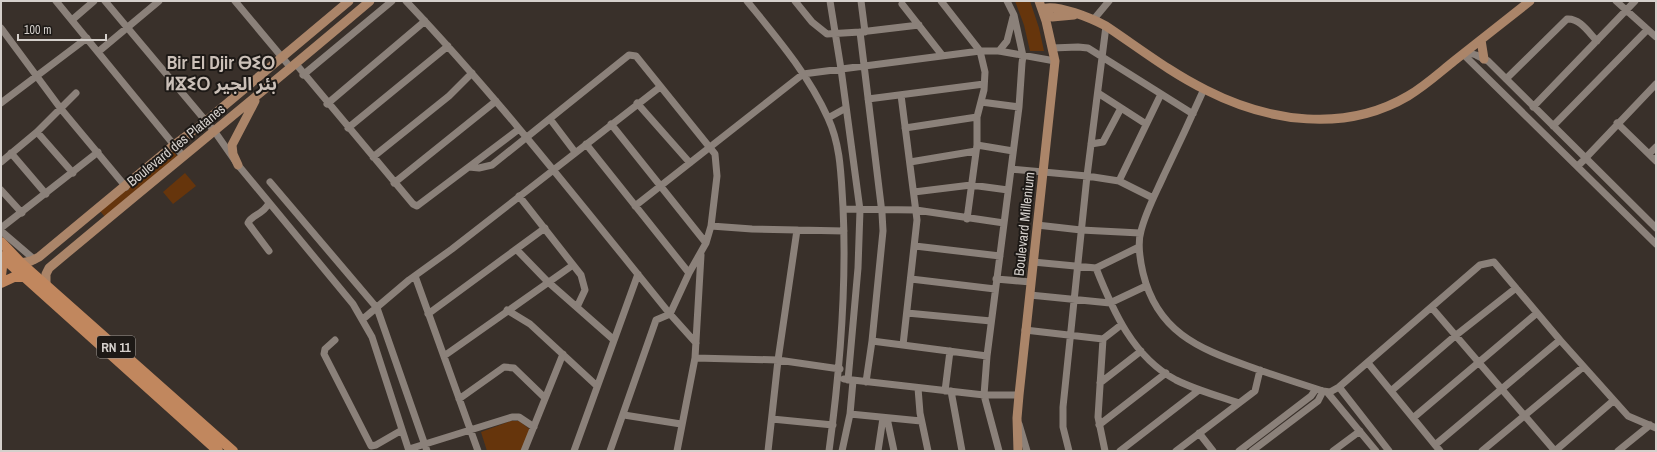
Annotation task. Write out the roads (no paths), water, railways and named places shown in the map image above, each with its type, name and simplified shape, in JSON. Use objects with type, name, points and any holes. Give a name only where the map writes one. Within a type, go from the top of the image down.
[{"type":"highway","name":"RN 11","points":[[1,242],[21,263],[233,451]]},
{"type":"highway","name":"RN 11","points":[[2,257],[218,451]]},
{"type":"highway","points":[[1,276],[2,257]]},
{"type":"highway","points":[[1,283],[14,277],[24,277]]},
{"type":"main road","name":"Boulevard des Platanes","points":[[21,263],[35,260],[126,187],[174,145],[206,121],[349,1]]},
{"type":"main road","name":"Boulevard des Platanes","points":[[46,285],[46,274],[49,268],[183,156],[215,132],[370,1]]},
{"type":"main road","points":[[1043,6],[1051,7],[1063,13],[1094,20],[1106,26],[1204,90],[1238,104],[1288,117],[1324,120],[1342,119],[1377,111],[1394,104],[1424,84],[1530,1]]},
{"type":"main road","name":"Boulevard Millenium","points":[[1018,451],[1017,418],[1025,330],[1044,172],[1055,61],[1043,6]]},
{"type":"main road","points":[[1051,43],[1055,24],[1063,13]]},
{"type":"main road","points":[[1481,40],[1484,59]]},
{"type":"main road","points":[[238,165],[233,154],[232,144],[257,97]]},
{"type":"main road","points":[[96,211],[105,221]]},
{"type":"street","points":[[56,1],[183,156]]},
{"type":"street","points":[[72,20],[94,1]]},
{"type":"street","points":[[105,1],[126,28],[206,121],[238,165],[353,304],[372,337],[409,450],[425,447],[470,430],[512,417],[518,417],[534,427]]},
{"type":"street","points":[[98,52],[159,1]]},
{"type":"street","points":[[235,1],[282,57],[303,75],[394,183],[413,204],[417,206],[519,129]]},
{"type":"street","points":[[303,75],[392,1]]},
{"type":"street","points":[[406,1],[496,101],[670,314],[696,342]]},
{"type":"street","points":[[795,1],[820,29],[827,34],[862,32],[919,25]]},
{"type":"street","points":[[830,1],[836,34],[860,210],[858,268],[850,380],[850,414],[842,451]]},
{"type":"street","points":[[861,1],[864,66],[882,208],[883,231],[872,341],[866,382]]},
{"type":"street","points":[[998,451],[984,395],[996,279],[1019,107],[1023,56],[1014,15],[1007,1]]},
{"type":"street","points":[[1094,20],[1109,1]]},
{"type":"street","points":[[1616,1],[1656,37]]},
{"type":"street","points":[[1533,107],[1635,1]]},
{"type":"street","points":[[750,2],[803,74],[828,118],[838,148],[844,231],[843,296],[840,369],[830,451]]},
{"type":"street","points":[[944,2],[980,51],[985,72],[982,102],[977,116],[976,148],[967,219]]},
{"type":"street","points":[[902,4],[942,55]]},
{"type":"street","points":[[999,51],[1007,41],[1014,15]]},
{"type":"street","points":[[1506,80],[1567,19],[1573,18],[1578,21],[1597,41]]},
{"type":"street","points":[[327,104],[425,21]]},
{"type":"street","points":[[1069,451],[1063,427],[1063,407],[1069,335],[1106,26]]},
{"type":"street","points":[[1,28],[4,38],[37,75],[61,109],[126,187]]},
{"type":"street","points":[[1553,126],[1647,30]]},
{"type":"street","points":[[1,103],[87,38]]},
{"type":"street","points":[[1051,43],[1088,48],[1193,114]]},
{"type":"street","points":[[348,128],[448,46]]},
{"type":"street","points":[[635,206],[803,74],[980,51],[999,51],[1055,61]]},
{"type":"street","points":[[1464,53],[1484,59],[1656,228]]},
{"type":"street","points":[[1464,53],[1656,244]]},
{"type":"street","points":[[469,167],[479,168],[492,165],[628,55],[636,56],[715,154],[717,176],[711,226],[706,243],[701,255],[689,273],[670,314],[656,320],[624,416],[610,451]]},
{"type":"street","points":[[373,158],[449,96],[472,73]]},
{"type":"street","points":[[868,99],[984,84]]},
{"type":"street","points":[[1578,166],[1617,123],[1656,84]]},
{"type":"street","points":[[363,319],[414,276],[637,103],[660,87]]},
{"type":"street","points":[[1204,90],[1153,198],[1140,232],[1139,247],[1146,286],[1161,313],[1180,334],[1191,342],[1204,350],[1322,391],[1360,431],[1376,451]]},
{"type":"street","points":[[1,162],[37,132],[76,93]]},
{"type":"street","points":[[1098,93],[1146,124]]},
{"type":"street","points":[[1119,181],[1161,94]]},
{"type":"street","points":[[901,95],[916,210],[915,246],[903,345]]},
{"type":"street","points":[[394,183],[496,101]]},
{"type":"street","points":[[982,102],[1019,107]]},
{"type":"street","points":[[637,103],[690,163]]},
{"type":"street","points":[[828,118],[846,108]]},
{"type":"street","points":[[1091,144],[1103,142],[1121,108]]},
{"type":"street","points":[[905,128],[977,116]]},
{"type":"street","points":[[550,119],[575,152]]},
{"type":"street","points":[[1617,123],[1656,161]]},
{"type":"street","points":[[611,124],[662,185],[706,243]]},
{"type":"street","points":[[37,132],[72,173]]},
{"type":"street","points":[[586,144],[689,273]]},
{"type":"street","points":[[1649,154],[1656,147]]},
{"type":"street","points":[[910,162],[976,148],[1013,151]]},
{"type":"street","points":[[1,228],[98,152]]},
{"type":"street","points":[[12,153],[46,194]]},
{"type":"street","points":[[1011,169],[1087,176],[1119,181],[1153,198]]},
{"type":"street","points":[[270,182],[377,308],[425,447]]},
{"type":"street","points":[[914,192],[971,185],[1008,190]]},
{"type":"street","points":[[1,190],[22,213]]},
{"type":"street","points":[[519,196],[581,275],[585,290],[577,307]]},
{"type":"street","points":[[269,203],[266,210],[249,220],[248,223],[269,251]]},
{"type":"street","points":[[843,209],[860,210],[882,208],[916,210],[967,219],[1004,223]]},
{"type":"street","points":[[1037,225],[1081,230],[1140,232]]},
{"type":"street","points":[[711,226],[844,231]]},
{"type":"street","points":[[428,314],[545,228]]},
{"type":"street","points":[[768,451],[778,360],[797,230]]},
{"type":"street","points":[[1,231],[35,260]]},
{"type":"street","points":[[915,246],[1000,256]]},
{"type":"street","points":[[1033,262],[1096,268],[1139,247]]},
{"type":"street","points":[[517,250],[548,281],[614,340]]},
{"type":"street","points":[[677,451],[681,424],[695,358],[701,255]]},
{"type":"street","points":[[1239,451],[1311,396],[1322,391],[1339,387],[1480,266],[1486,263],[1494,262],[1613,401],[1628,416],[1653,427]]},
{"type":"street","points":[[444,356],[548,281],[573,265]]},
{"type":"street","points":[[1096,268],[1110,303],[1121,325],[1141,351],[1166,373],[1199,390],[1239,403]]},
{"type":"street","points":[[574,451],[638,274]]},
{"type":"street","points":[[414,276],[478,451]]},
{"type":"street","points":[[911,279],[995,289]]},
{"type":"street","points":[[996,279],[1031,282]]},
{"type":"street","points":[[1030,295],[1110,303],[1146,286]]},
{"type":"street","points":[[1391,391],[1455,336],[1516,288]]},
{"type":"street","points":[[1432,308],[1555,451],[1613,401]]},
{"type":"street","points":[[507,310],[530,324],[597,386]]},
{"type":"street","points":[[907,313],[991,321]]},
{"type":"street","points":[[1413,418],[1537,313]]},
{"type":"street","points":[[1025,330],[1103,339],[1121,325]]},
{"type":"street","points":[[1103,339],[1099,425],[1105,451]]},
{"type":"street","points":[[335,340],[324,349],[324,354],[371,446],[376,445],[402,430]]},
{"type":"street","points":[[1368,363],[1438,448],[1502,389],[1560,340]]},
{"type":"street","points":[[872,341],[987,356]]},
{"type":"street","points":[[950,351],[948,391],[962,451]]},
{"type":"street","points":[[1100,383],[1141,351]]},
{"type":"street","points":[[524,451],[563,354]]},
{"type":"street","points":[[695,358],[778,360],[840,369]]},
{"type":"street","points":[[459,399],[504,367],[508,366],[514,368],[545,398]]},
{"type":"street","points":[[1482,451],[1583,367]]},
{"type":"street","points":[[1176,451],[1255,391],[1260,370]]},
{"type":"street","points":[[1099,425],[1166,373]]},
{"type":"street","points":[[838,378],[984,395],[1019,395]]},
{"type":"street","points":[[1339,387],[1389,451]]},
{"type":"street","points":[[918,388],[921,421],[928,451]]},
{"type":"street","points":[[1120,451],[1199,390]]},
{"type":"street","points":[[1252,451],[1318,401],[1322,391]]},
{"type":"street","points":[[850,414],[921,421]]},
{"type":"street","points":[[624,416],[681,424]]},
{"type":"street","points":[[878,451],[885,418]]},
{"type":"street","points":[[885,418],[894,451]]},
{"type":"street","points":[[1017,418],[1028,451]]},
{"type":"street","points":[[772,419],[833,425]]},
{"type":"street","points":[[1618,451],[1653,427]]},
{"type":"street","points":[[1332,451],[1360,431]]},
{"type":"street","points":[[1199,434],[1213,451]]},
{"type":"district","name":"Bir El Djir ⴱⵉⵔ ⵍⴵⵉⵔ بئر الجير","points":[[221,72]]}]
